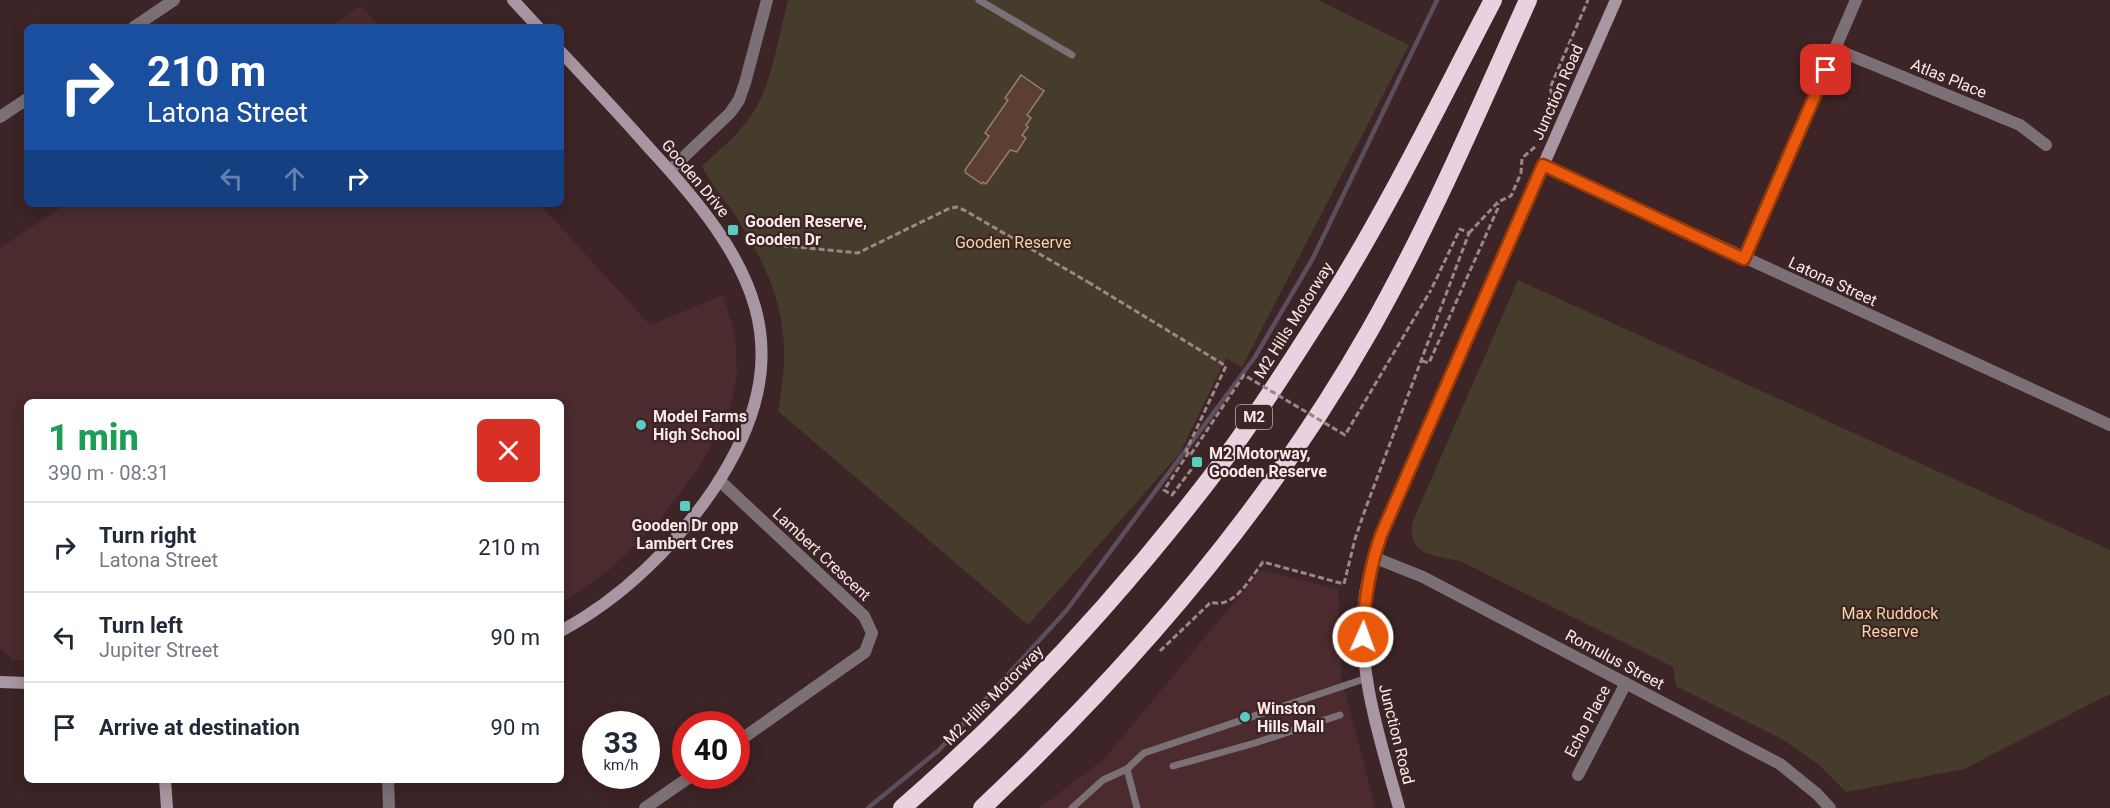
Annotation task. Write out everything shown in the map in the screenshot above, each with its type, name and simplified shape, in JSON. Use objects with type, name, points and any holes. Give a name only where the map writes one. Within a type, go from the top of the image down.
[{"type":"highway","name":"M2 Hills Motorway","points":[[902,808],[938,777],[1016,702],[1111,599],[1224,460],[1333,296],[1382,210],[1493,0]]},
{"type":"highway","points":[[982,808],[1059,734],[1178,603],[1258,500],[1326,404],[1371,329],[1420,234],[1528,0]]},
{"type":"street","points":[[138,24],[174,0]]},
{"type":"street","points":[[513,0],[535,24]]},
{"type":"street","points":[[670,170],[730,113],[739,100],[767,0]]},
{"type":"street","name":"Junction Road","points":[[1399,808],[1372,708],[1367,678],[1363,615],[1374,557],[1391,510],[1616,0]]},
{"type":"street","points":[[1744,259],[1856,0]]},
{"type":"street","name":"Atlas Place","points":[[1835,49],[2020,125],[2046,145]]},
{"type":"street","name":"Gooden Drive","points":[[564,55],[670,170],[709,217],[734,255],[752,295],[759,320],[762,369],[757,401],[743,438],[699,511],[656,560],[612,598],[564,629]]},
{"type":"street","points":[[0,117],[24,101]]},
{"type":"street","name":"Latona Street","points":[[1543,165],[2110,425]]},
{"type":"street","name":"Lambert Crescent","points":[[719,480],[864,616],[872,633],[865,652],[750,733]]},
{"type":"street","name":"Romulus Street","points":[[1374,557],[1422,577],[1779,764],[1802,780],[1830,808]]},
{"type":"street","points":[[0,682],[24,683]]},
{"type":"street","name":"Echo Place","points":[[1578,775],[1626,682]]},
{"type":"street","points":[[165,783],[167,808]]},
{"type":"street","points":[[388,783],[389,808]]},
{"type":"street","points":[[645,808],[672,789]]},
{"type":"lane","points":[[979,0],[1072,55]]},
{"type":"lane","points":[[1072,808],[1103,780],[1127,769],[1144,753],[1367,678]]},
{"type":"lane","points":[[1173,766],[1255,743],[1340,715]]},
{"type":"lane","points":[[1127,769],[1137,808]]},
{"type":"path","points":[[1555,104],[1550,88],[1588,0]]},
{"type":"path","points":[[1159,652],[1212,602],[1223,604],[1232,600],[1263,562],[1344,584],[1361,520],[1469,233],[1498,202],[1510,196],[1521,173],[1522,158],[1536,146]]},
{"type":"path","points":[[1422,361],[1430,363],[1498,208],[1498,202]]},
{"type":"path","points":[[747,242],[858,253],[948,209],[956,207],[964,210],[1226,366],[1186,451],[1188,452],[1164,490],[1172,495],[1197,462]]},
{"type":"path","points":[[1188,452],[1191,454],[1244,375],[1346,435],[1431,290],[1460,229],[1469,233]]},
{"type":"shaded area","points":[[361,6],[377,24],[334,24]]},
{"type":"shaded area","name":"Model Farms High School","points":[[62,207],[543,207],[650,325],[723,295],[735,333],[737,372],[732,400],[726,417],[701,464],[657,524],[608,571],[564,602],[564,399],[24,399],[24,660],[12,660],[0,645],[0,248]]},
{"type":"shaded area","name":"Winston Hills Mall","points":[[1261,570],[1338,589],[1341,675],[1375,808],[1039,808],[1103,760]]},
{"type":"green space","name":"Gooden Reserve","points":[[788,0],[1318,0],[1409,45],[1242,367],[1226,358],[1180,453],[1028,625],[778,411],[783,382],[784,356],[779,308],[772,286],[750,240],[702,166],[738,133],[756,107],[769,78]]},
{"type":"green space","name":"Max Ruddock Reserve","points":[[1518,280],[2110,550],[2110,694],[1964,769],[1846,792],[1819,765],[1782,739],[1676,686],[1673,667],[1460,561],[1424,552],[1413,541],[1413,521]]},
{"type":"building","points":[[1021,75],[1044,91],[1027,115],[1031,118],[1022,135],[1026,138],[1017,152],[1010,150],[986,184],[983,182],[982,184],[965,170],[989,136],[985,133],[1008,100],[1005,98]]},
{"type":"waterway","points":[[868,808],[939,750],[1066,611],[1255,357],[1313,258],[1437,0]]},
{"type":"place","name":"Gooden Reserve, Gooden Dr","points":[[733,230]]},
{"type":"place","name":"Model Farms High School","points":[[641,425]]},
{"type":"place","name":"M2 Motorway, Gooden Reserve","points":[[1197,462]]},
{"type":"place","name":"Gooden Dr opp Lambert Cres","points":[[685,506]]},
{"type":"place","name":"Winston Hills Mall","points":[[1245,717]]},
{"type":"route","points":[[1363,637],[1365,595],[1381,535],[1543,165],[1744,259],[1826,70]]}]
